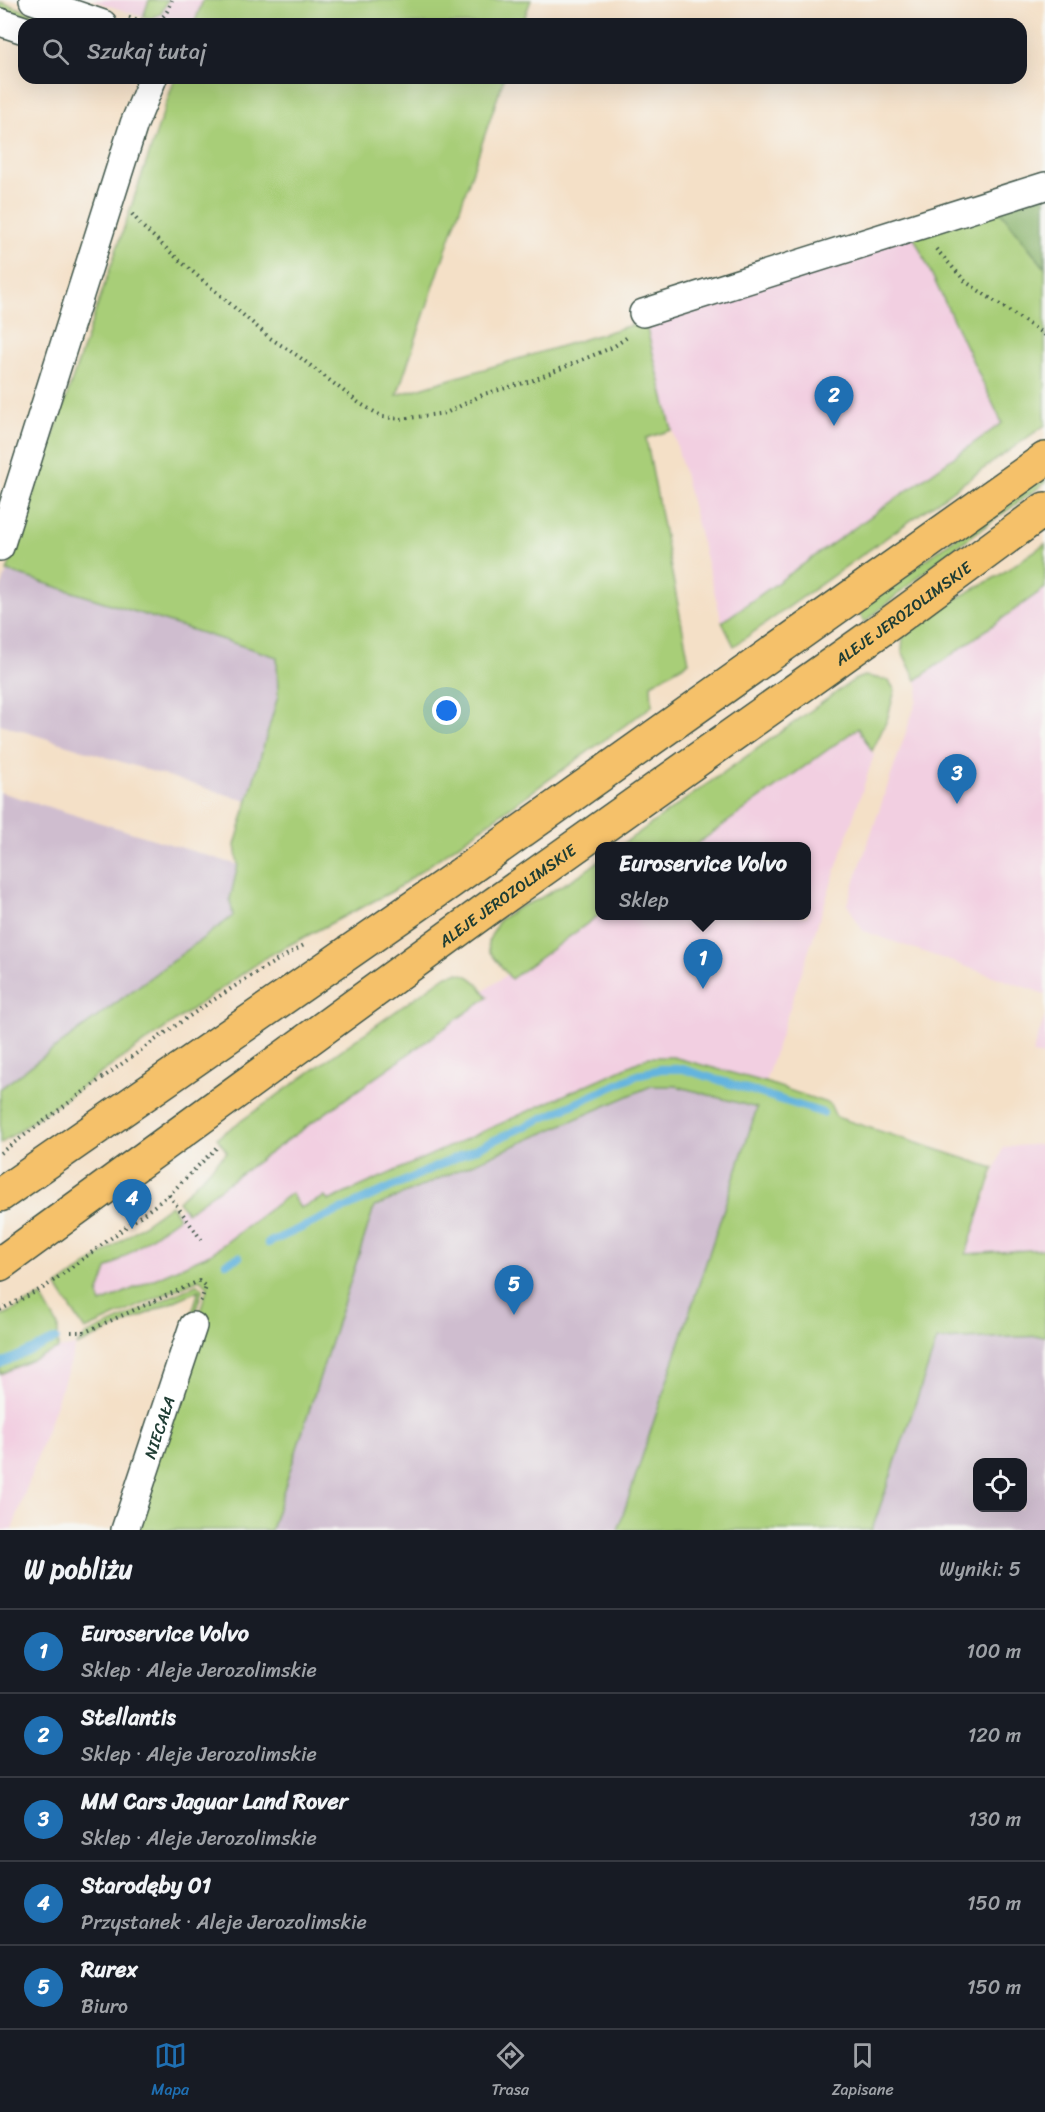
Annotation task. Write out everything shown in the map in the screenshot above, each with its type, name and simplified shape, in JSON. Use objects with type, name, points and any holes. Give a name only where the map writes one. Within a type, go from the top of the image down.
[{"type":"main road","points":[[0,1195],[440,889],[1045,459]]},
{"type":"main road","name":"ALEJE JEROZOLIMSKIE","points":[[0,1264],[483,912],[893,621],[1045,509]]},
{"type":"street","points":[[33,0],[109,18]]},
{"type":"street","points":[[0,22],[18,28]]},
{"type":"street","points":[[0,547],[134,124],[151,84]]},
{"type":"street","points":[[643,313],[1045,186]]},
{"type":"street","name":"NIECAŁA","points":[[125,1530],[193,1326]]},
{"type":"path","points":[[160,18],[167,13],[172,0]]},
{"type":"path","points":[[113,190],[143,227],[262,331],[359,403],[383,417],[401,419],[446,413],[484,394],[531,381],[613,347],[638,326],[643,313]]},
{"type":"path","points":[[919,226],[930,242],[966,282],[1045,335]]},
{"type":"path","points":[[0,1310],[45,1287],[169,1195],[219,1145]]},
{"type":"path","points":[[169,1195],[203,1242]]},
{"type":"path","points":[[71,1332],[86,1332],[199,1281],[206,1287],[193,1326]]},
{"type":"shaded area","points":[[92,0],[203,0],[196,18],[146,18]]},
{"type":"shaded area","points":[[913,235],[1002,423],[722,622],[645,321]]},
{"type":"shaded area","points":[[7,571],[278,657],[278,696],[247,801],[0,724],[0,591]]},
{"type":"shaded area","points":[[1045,588],[1045,994],[863,931],[847,904],[917,700],[919,687],[916,680]]},
{"type":"shaded area","points":[[893,696],[887,720],[872,751],[874,755],[765,1082],[673,1057],[649,1057],[87,1309],[71,1288],[595,911],[595,920],[811,920],[811,842],[691,842]]},
{"type":"shaded area","points":[[0,792],[238,865],[230,899],[234,916],[0,1089]]},
{"type":"shaded area","points":[[1045,1016],[1045,1056],[1032,1054]]},
{"type":"shaded area","points":[[651,1086],[676,1086],[757,1107],[618,1530],[271,1530],[374,1207]]},
{"type":"shaded area","points":[[1045,1144],[1045,1249],[966,1255],[1003,1147]]},
{"type":"shaded area","points":[[1045,1336],[1045,1530],[872,1530],[937,1340]]},
{"type":"shaded area","points":[[76,1346],[12,1530],[0,1530],[0,1374],[58,1349]]},
{"type":"green space","points":[[149,0],[168,0],[161,14],[152,18],[143,17]]},
{"type":"green space","points":[[203,0],[531,0],[524,18],[196,18]]},
{"type":"green space","points":[[0,2],[47,18],[23,18],[0,10]]},
{"type":"green space","points":[[173,84],[502,84],[397,395],[645,321],[672,430],[646,438],[689,662],[651,684],[652,706],[393,891],[268,956],[0,1144],[0,1089],[233,916],[230,899],[238,865],[235,845],[278,696],[277,657],[7,571]]},
{"type":"green space","points":[[1045,194],[1045,268],[998,208]]},
{"type":"green space","points":[[998,208],[1045,268],[1045,425],[734,646],[722,622],[1002,423],[913,235]]},
{"type":"green space","points":[[1045,474],[1045,483],[941,558],[865,622],[856,610]]},
{"type":"green space","points":[[1045,544],[1045,588],[916,680],[902,651],[903,634],[906,629],[931,618],[946,604],[998,576]]},
{"type":"green space","points":[[864,676],[888,680],[895,690],[887,720],[872,751],[858,728],[700,842],[626,842],[854,680]]},
{"type":"green space","points":[[595,864],[595,918],[511,979],[489,951],[488,942],[499,920]]},
{"type":"green space","points":[[458,973],[472,978],[488,997],[187,1212],[178,1201],[227,1152],[217,1138],[447,975]]},
{"type":"green space","points":[[649,1057],[673,1057],[765,1082],[830,1104],[836,1117],[994,1168],[966,1254],[1045,1249],[1045,1336],[937,1340],[872,1530],[618,1530],[757,1108],[676,1086],[651,1086],[374,1207],[271,1530],[131,1530],[208,1286],[199,1279],[85,1330],[57,1287],[171,1205],[179,1217],[107,1269],[98,1295],[101,1303],[212,1253],[291,1193],[300,1208],[325,1197],[328,1201]]},
{"type":"green space","points":[[198,1284],[203,1288],[191,1326],[188,1325],[199,1290],[76,1346],[86,1335]]},
{"type":"green space","points":[[41,1296],[58,1326],[58,1349],[0,1374],[0,1317]]},
{"type":"waterway","points":[[268,1243],[640,1074],[661,1069],[683,1069],[823,1113]]},
{"type":"waterway","points":[[226,1263],[239,1257]]},
{"type":"waterway","points":[[0,1364],[56,1339]]},
{"type":"place","name":"Stellantis","points":[[834,426]]},
{"type":"place","name":"MM Cars Jaguar Land Rover","points":[[957,804]]},
{"type":"place","name":"Euroservice Volvo","points":[[703,989]]},
{"type":"place","name":"Starodęby 01","points":[[132,1229]]},
{"type":"place","name":"Rurex","points":[[514,1315]]}]
